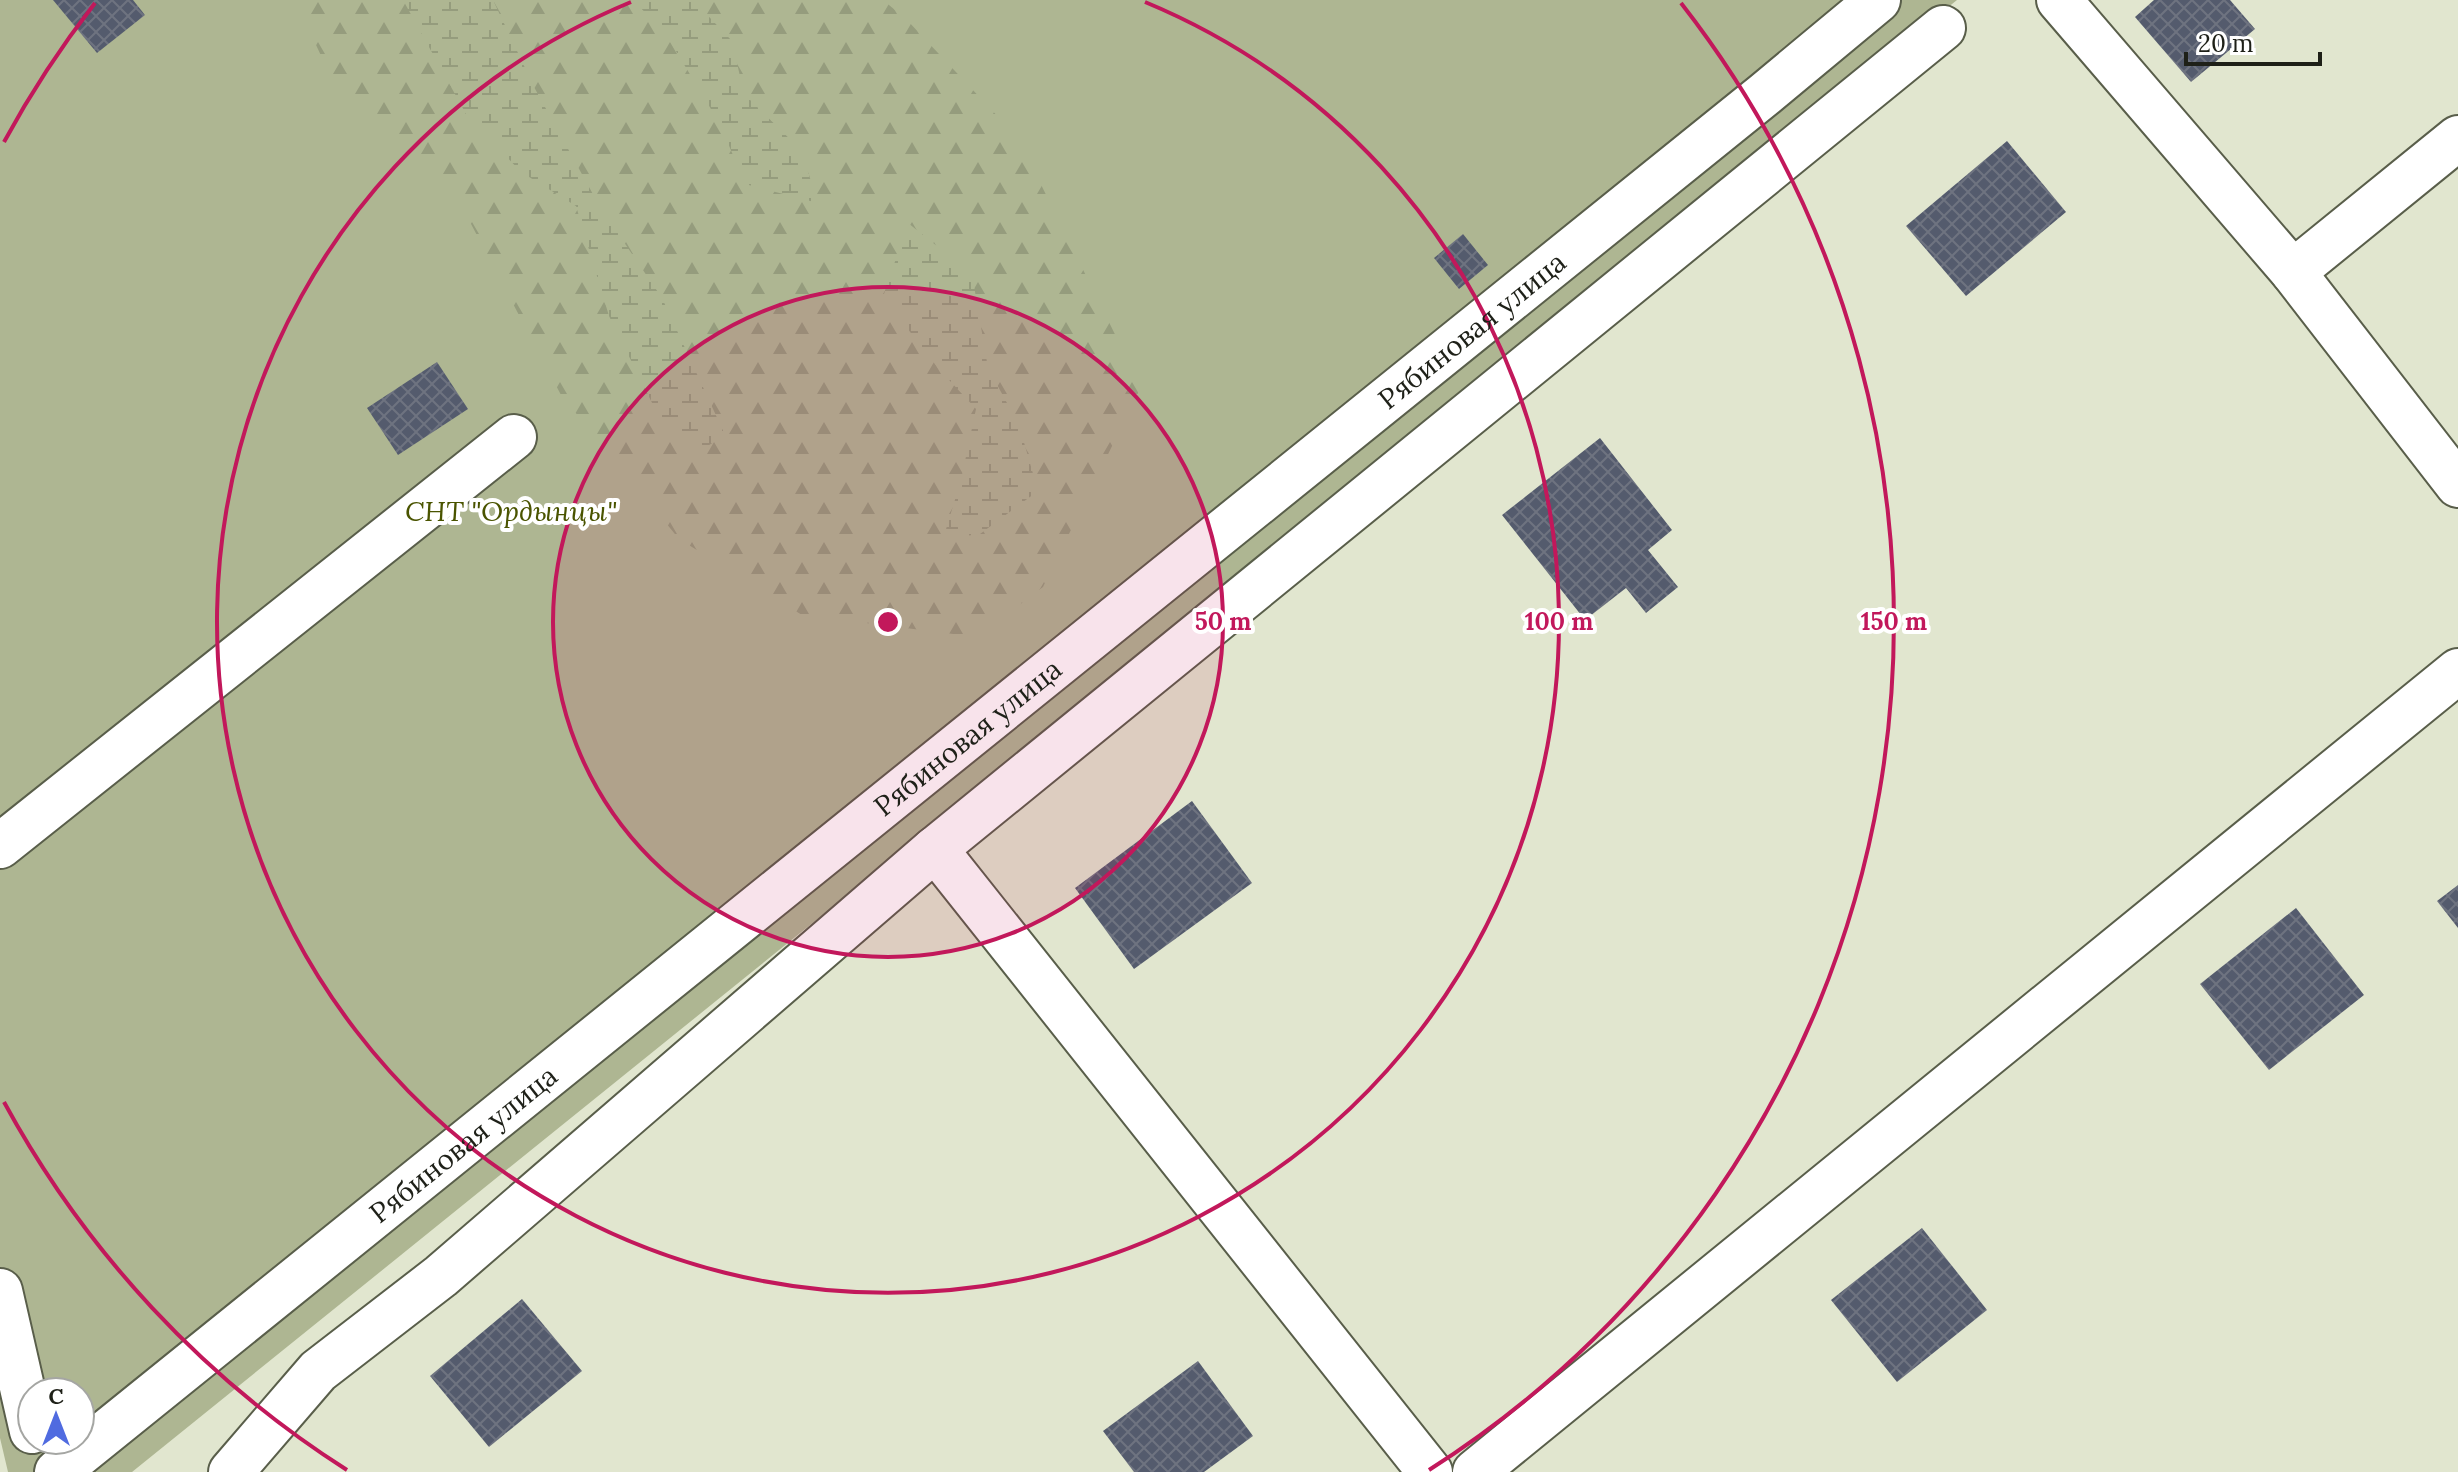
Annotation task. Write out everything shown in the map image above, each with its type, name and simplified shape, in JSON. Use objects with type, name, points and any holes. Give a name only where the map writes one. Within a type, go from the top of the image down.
[{"type":"street","name":"Рябиновая улица","points":[[57,1472],[1878,0]]},
{"type":"street","points":[[2059,0],[2293,272],[2458,485]]},
{"type":"street","points":[[231,1472],[318,1371],[441,1276],[935,849],[1943,28]]},
{"type":"street","points":[[2293,272],[2458,138]]},
{"type":"street","points":[[0,846],[514,437]]},
{"type":"street","points":[[1475,1472],[2458,671]]},
{"type":"street","points":[[935,849],[1430,1472]]},
{"type":"street","points":[[0,1291],[19,1376]]},
{"type":"green space","name":"СНТ \"Ордынцы\"","points":[[0,0],[1957,0],[132,1472],[8,1472],[0,1438]]},
{"type":"green space","points":[[295,0],[883,0],[907,20],[1018,138],[1141,387],[1043,587],[977,637],[802,615],[679,539],[561,395],[470,222],[331,77]]},
{"type":"green space","points":[[403,0],[493,0],[534,87],[600,207],[662,298],[725,435],[695,454],[661,421],[609,316],[576,206],[521,172],[466,114]]},
{"type":"green space","points":[[633,0],[693,0],[732,41],[744,94],[801,150],[818,203],[745,184],[720,124],[665,33]]},
{"type":"green space","points":[[908,223],[972,274],[988,368],[1019,425],[1038,491],[980,534],[943,539],[961,480],[976,409],[938,368],[883,297]]},
{"type":"building","points":[[53,0],[133,0],[145,15],[97,53]]},
{"type":"building","points":[[2154,0],[2230,0],[2255,29],[2191,82],[2135,17]]},
{"type":"building","points":[[2007,141],[2066,212],[1966,296],[1906,226]]},
{"type":"building","points":[[1463,234],[1488,265],[1459,289],[1434,258]]},
{"type":"building","points":[[437,362],[468,409],[398,455],[367,408]]},
{"type":"building","points":[[1600,438],[1672,530],[1648,550],[1678,587],[1646,613],[1626,588],[1585,620],[1502,515]]},
{"type":"building","points":[[1192,801],[1252,883],[1134,969],[1075,888]]},
{"type":"building","points":[[2458,885],[2458,928],[2437,901]]},
{"type":"building","points":[[2296,908],[2364,995],[2269,1070],[2200,984]]},
{"type":"building","points":[[1922,1228],[1987,1310],[1897,1382],[1831,1300]]},
{"type":"building","points":[[522,1299],[582,1371],[489,1447],[430,1376]]},
{"type":"building","points":[[1198,1361],[1253,1436],[1204,1472],[1134,1472],[1103,1431]]}]
